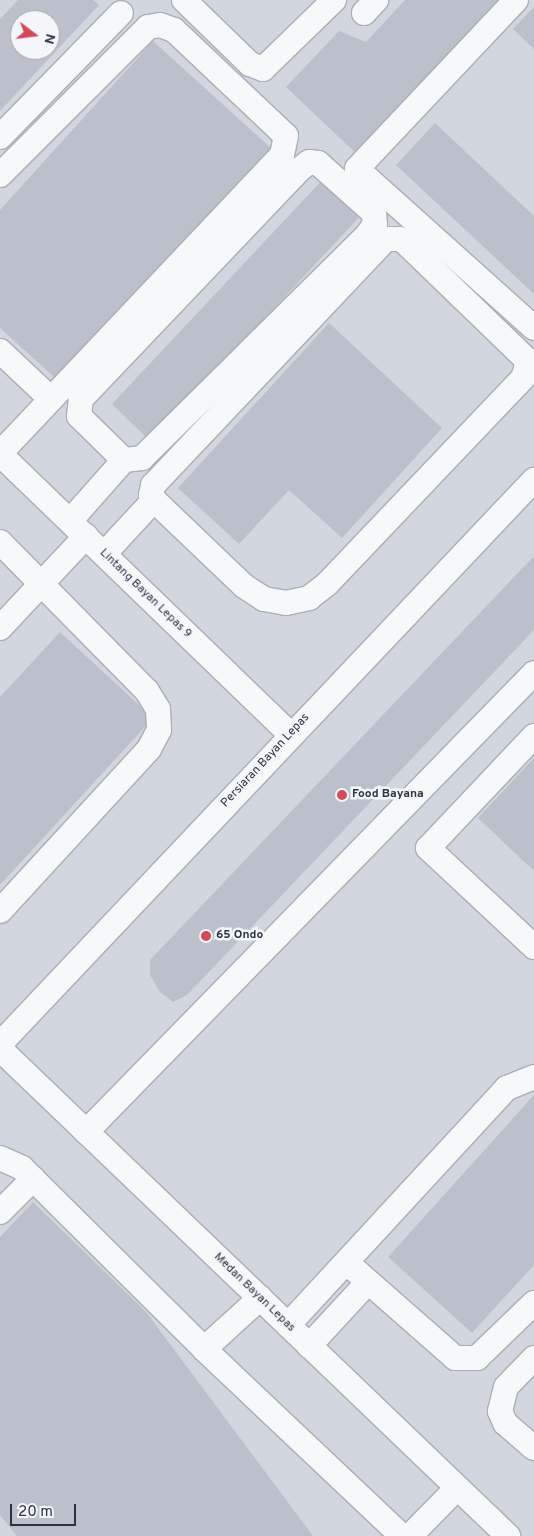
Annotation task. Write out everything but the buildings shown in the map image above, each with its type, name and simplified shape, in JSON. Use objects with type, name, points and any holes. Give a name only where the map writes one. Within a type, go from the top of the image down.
[{"type":"street","points":[[184,0],[250,64],[263,69],[334,0]]},
{"type":"street","points":[[516,0],[357,169],[534,328]]},
{"type":"street","points":[[0,138],[121,13]]},
{"type":"street","points":[[0,175],[148,27],[160,25],[174,30],[286,136],[282,155],[0,454]]},
{"type":"street","points":[[0,628],[41,584],[124,460],[142,458],[368,234],[374,224],[374,213],[318,163],[309,162],[300,169],[82,399],[79,416],[124,460]]},
{"type":"street","points":[[386,239],[399,239],[404,242],[526,360],[527,366],[523,378],[328,584],[309,598],[286,603],[264,599],[244,586],[154,500],[151,495],[153,486],[386,239]]},
{"type":"street","points":[[0,351],[52,399]]},
{"type":"street","name":"Lintang Bayan Lepas 9","points":[[0,454],[290,734]]},
{"type":"street","name":"Persiaran Bayan Lepas","points":[[0,1044],[290,734],[534,480]]},
{"type":"street","points":[[104,554],[154,500]]},
{"type":"street","points":[[0,542],[147,691],[158,709],[159,730],[149,749],[0,911]]},
{"type":"street","points":[[86,1132],[534,673]]},
{"type":"street","points":[[534,736],[428,848],[534,947]]},
{"type":"street","name":"Medan Bayan Lepas","points":[[0,1049],[505,1535]]},
{"type":"street","points":[[288,1325],[507,1088],[534,1077]]},
{"type":"street","points":[[0,1158],[11,1160],[33,1179],[204,1349],[402,1536]]},
{"type":"street","points":[[0,1212],[33,1179]]},
{"type":"street","points":[[347,1263],[445,1352],[466,1360],[487,1351],[534,1303]]},
{"type":"street","points":[[309,1346],[368,1282]]},
{"type":"street","points":[[204,1349],[260,1298]]},
{"type":"street","points":[[534,1358],[506,1387],[500,1411],[505,1422],[534,1448]]},
{"type":"street","points":[[410,1536],[457,1488]]},
{"type":"shaded area","points":[[0,0],[534,0],[534,1536],[0,1536]]},
{"type":"place","name":"Food Bayana","points":[[342,795]]},
{"type":"place","name":"65 Ondo","points":[[206,936]]}]
